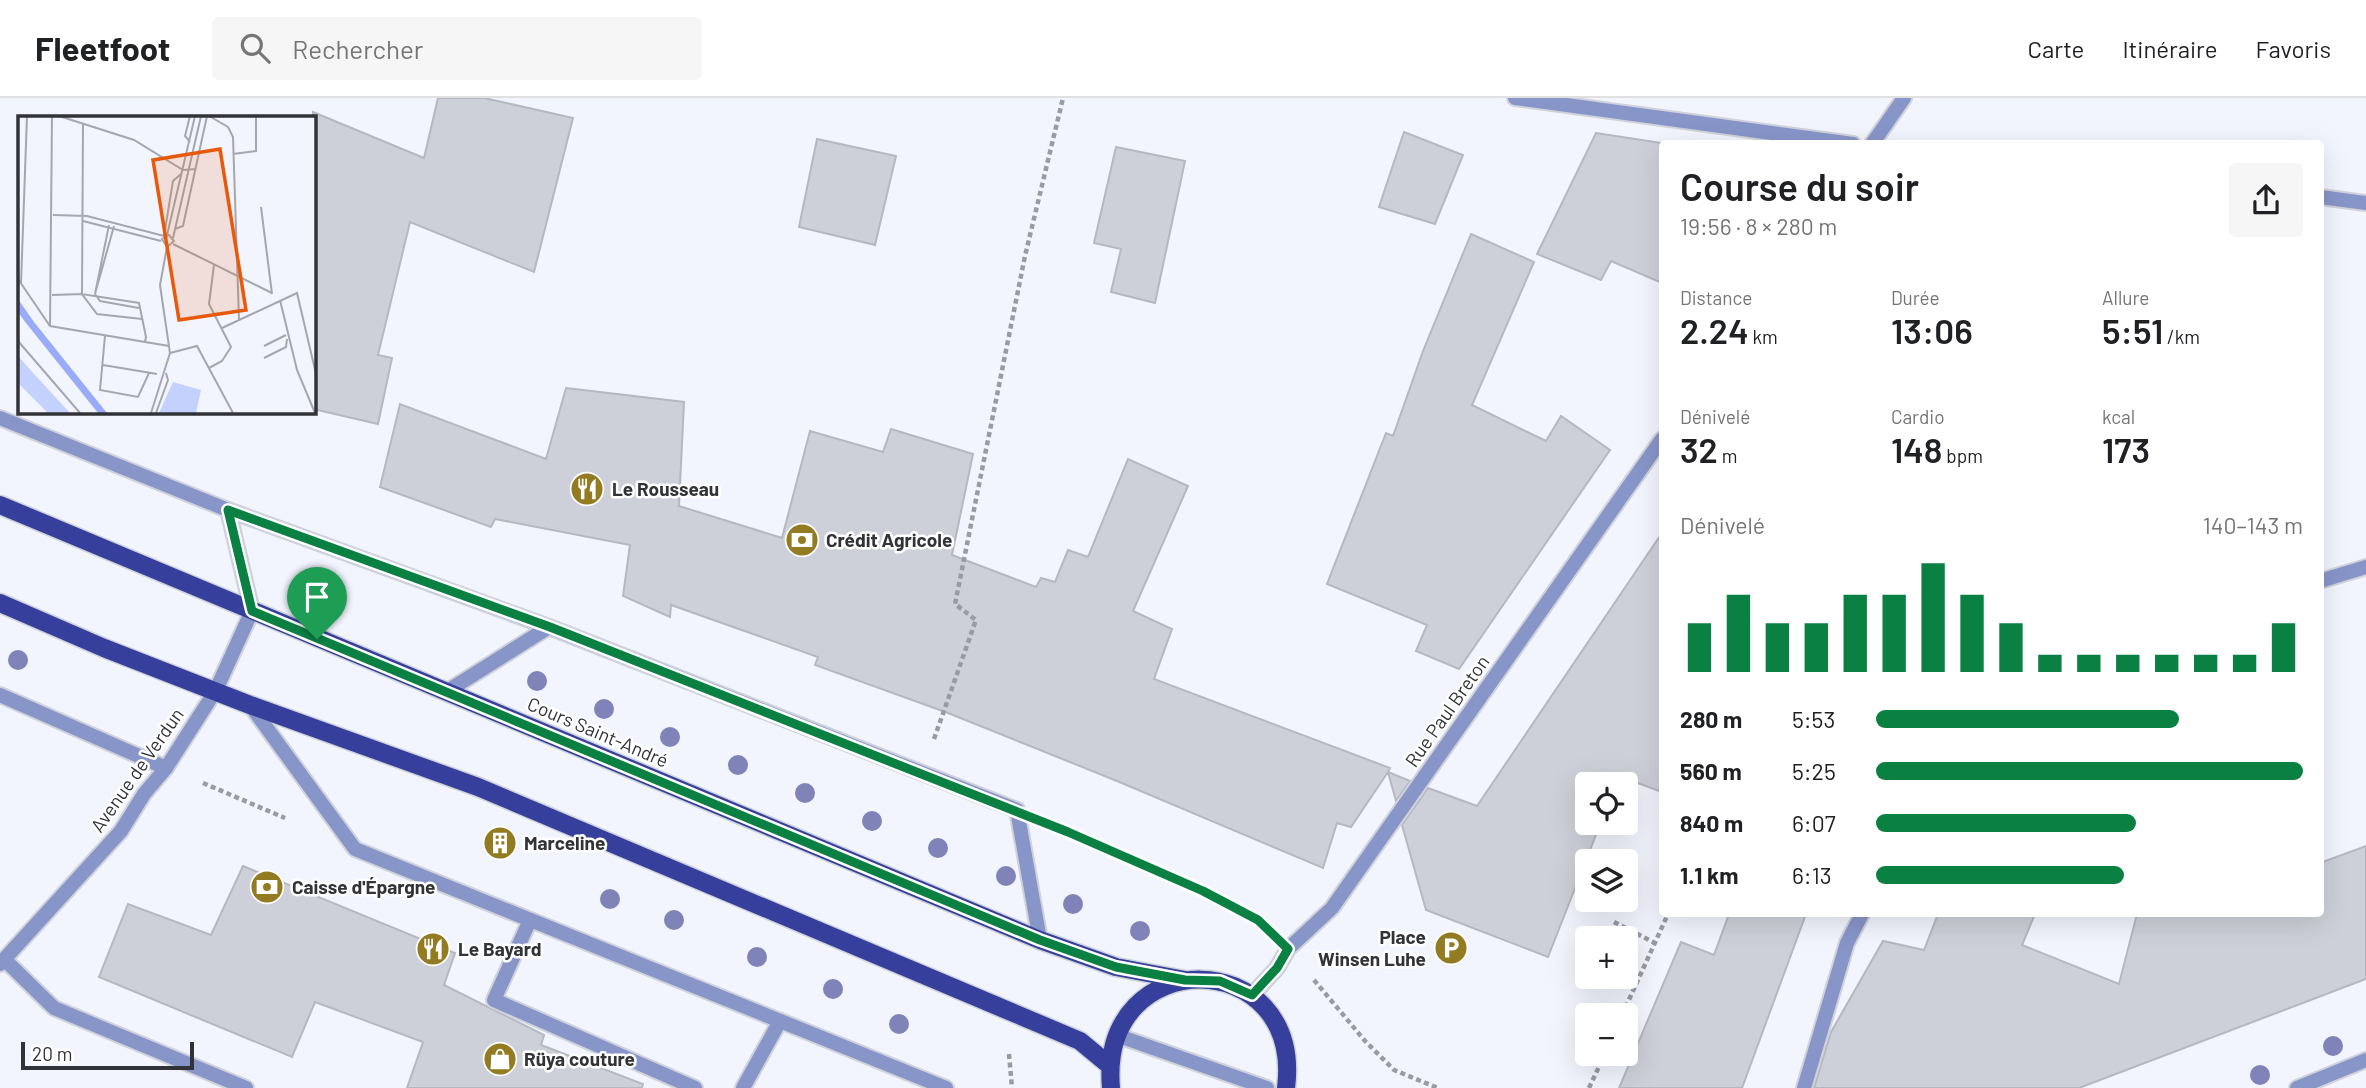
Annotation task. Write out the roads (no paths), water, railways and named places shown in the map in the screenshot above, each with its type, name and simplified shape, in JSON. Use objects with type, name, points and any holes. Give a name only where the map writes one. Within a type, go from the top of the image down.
[{"type":"main road","name":"Cours Saint-André","points":[[0,505],[1040,940],[1116,967],[1185,980]]},
{"type":"main road","points":[[0,603],[104,648],[250,705],[503,797],[1080,1041],[1109,1065]]},
{"type":"main road","points":[[1111,1088],[1109,1065],[1116,1034],[1132,1009],[1156,990],[1185,980],[1220,981],[1252,995],[1272,1015],[1284,1040],[1289,1067],[1286,1088]]},
{"type":"street","points":[[1515,98],[1824,140]]},
{"type":"street","points":[[1875,140],[1904,98]]},
{"type":"street","points":[[2324,198],[2366,203]]},
{"type":"street","points":[[0,418],[228,510],[550,627],[1017,810],[1040,940]]},
{"type":"street","name":"Rue Paul Breton","points":[[1252,995],[1277,968],[1288,949],[1332,908],[1657,458]]},
{"type":"street","points":[[228,510],[252,611]]},
{"type":"street","points":[[2324,580],[2366,566]]},
{"type":"street","name":"Avenue de Verdun","points":[[2,962],[121,831],[144,794],[166,768],[216,691],[252,611]]},
{"type":"street","points":[[446,692],[550,627]]},
{"type":"street","points":[[0,695],[166,768]]},
{"type":"street","points":[[250,705],[355,849],[946,1088]]},
{"type":"street","points":[[1804,1088],[1847,943],[1860,917]]},
{"type":"street","points":[[530,920],[494,1000],[695,1088]]},
{"type":"street","points":[[2,962],[54,1008],[246,1088]]},
{"type":"street","points":[[743,1088],[780,1021]]},
{"type":"street","points":[[1116,1034],[1267,1088]]},
{"type":"street","points":[[2297,1088],[2366,1060]]},
{"type":"place","name":"Le Rousseau","points":[[587,489]]},
{"type":"place","name":"Crédit Agricole","points":[[802,540]]},
{"type":"place","name":"Marceline","points":[[500,843]]},
{"type":"place","name":"Caisse d'Épargne","points":[[267,887]]},
{"type":"place","name":"Place Winsen Luhe","points":[[1451,948]]},
{"type":"place","name":"Le Bayard","points":[[433,949]]},
{"type":"place","name":"Rüya couture","points":[[500,1059]]}]
